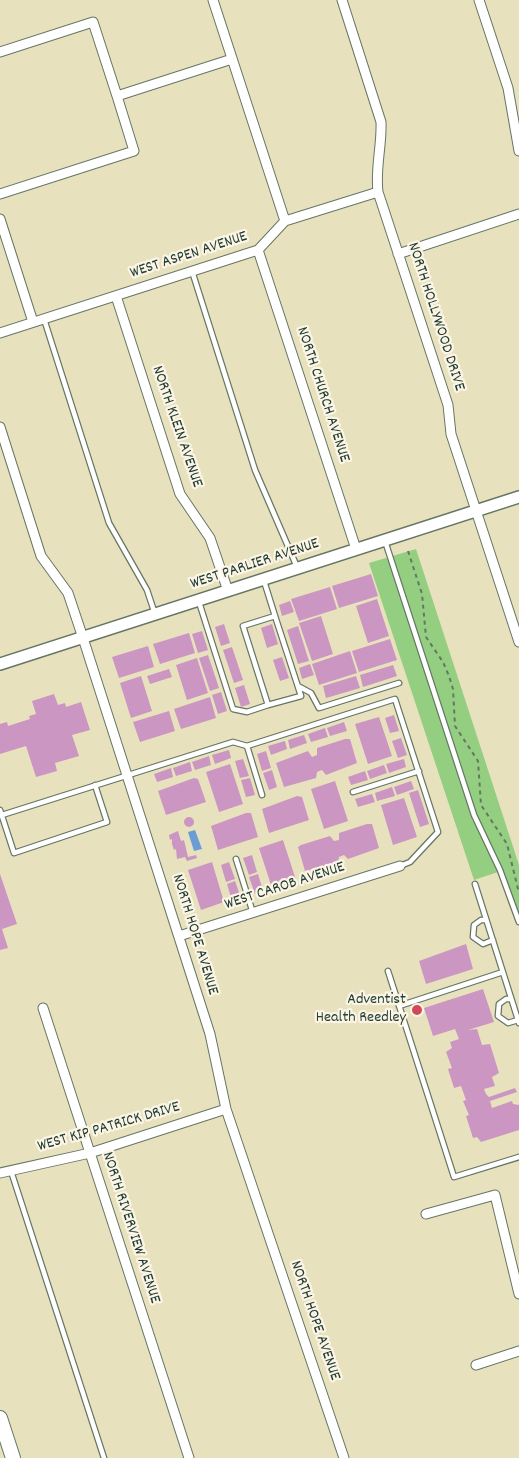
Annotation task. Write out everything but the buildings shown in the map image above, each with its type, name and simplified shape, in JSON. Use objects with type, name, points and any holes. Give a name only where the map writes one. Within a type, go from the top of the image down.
[{"type":"main road","points":[[0,1418],[13,1458]]},
{"type":"street","points":[[214,0],[285,221]]},
{"type":"street","name":"NORTH HOLLYWOOD DRIVE","points":[[342,0],[381,122],[381,138],[376,174],[378,192],[448,405],[451,434],[519,642]]},
{"type":"street","points":[[479,0],[508,88],[519,151]]},
{"type":"street","points":[[0,52],[93,22],[134,151],[0,194]]},
{"type":"street","points":[[117,96],[232,59]]},
{"type":"street","name":"WEST ASPEN AVENUE","points":[[0,333],[258,250],[285,221],[378,192]]},
{"type":"street","points":[[398,254],[519,214]]},
{"type":"street","points":[[0,219],[33,322]]},
{"type":"street","name":"NORTH CHURCH AVENUE","points":[[258,250],[356,549]]},
{"type":"street","name":"NORTH KLEIN AVENUE","points":[[116,296],[180,494],[210,538],[228,591]]},
{"type":"street","name":"NORTH HOPE AVENUE","points":[[0,427],[41,556],[68,593],[210,1034],[226,1109],[344,1458]]},
{"type":"street","name":"WEST PARLIER AVENUE","points":[[0,664],[519,497]]},
{"type":"street","name":"WEST CAROB AVENUE","points":[[179,936],[400,866]]},
{"type":"street","name":"NORTH RIVERVIEW AVENUE","points":[[43,1008],[189,1458]]},
{"type":"street","name":"WEST KIP PATRICK DRIVE","points":[[0,1173],[90,1152],[226,1109]]},
{"type":"street","points":[[426,1214],[495,1195],[519,1294]]},
{"type":"street","points":[[476,1365],[519,1351]]},
{"type":"lane","points":[[192,271],[255,470],[297,568]]},
{"type":"lane","points":[[44,319],[110,523],[147,590],[156,614]]},
{"type":"lane","points":[[384,540],[474,815],[501,871],[519,922]]},
{"type":"lane","points":[[264,580],[301,696]]},
{"type":"lane","points":[[198,601],[234,709],[247,712],[311,692]]},
{"type":"lane","points":[[268,705],[243,626],[275,616]]},
{"type":"lane","points":[[298,686],[311,692],[319,708],[399,683]]},
{"type":"lane","points":[[95,785],[107,822],[14,852],[1,812],[95,785],[127,776],[234,742],[247,746],[395,699],[438,832],[410,862],[400,866]]},
{"type":"lane","points":[[247,746],[262,795]]},
{"type":"lane","points":[[353,792],[419,771]]},
{"type":"lane","points":[[236,860],[253,913]]},
{"type":"lane","points":[[475,884],[503,972],[518,1022],[508,1024],[498,1016],[499,1004],[511,999]]},
{"type":"lane","points":[[486,920],[481,920],[474,925],[473,937],[483,944],[493,940]]},
{"type":"lane","points":[[388,971],[454,1177],[519,1157]]},
{"type":"lane","points":[[399,1006],[503,972]]},
{"type":"lane","points":[[10,1170],[104,1458]]},
{"type":"path","points":[[408,551],[422,594],[426,637],[443,662],[449,676],[453,690],[456,726],[476,756],[480,773],[481,804],[507,844],[519,893]]},
{"type":"green space","points":[[416,549],[519,865],[519,915],[517,916],[501,871],[474,880],[369,563]]},
{"type":"water","points":[[195,830],[202,849],[194,851],[188,832]]},
{"type":"place","name":"Adventist Health Reedley","points":[[417,1010]]}]
